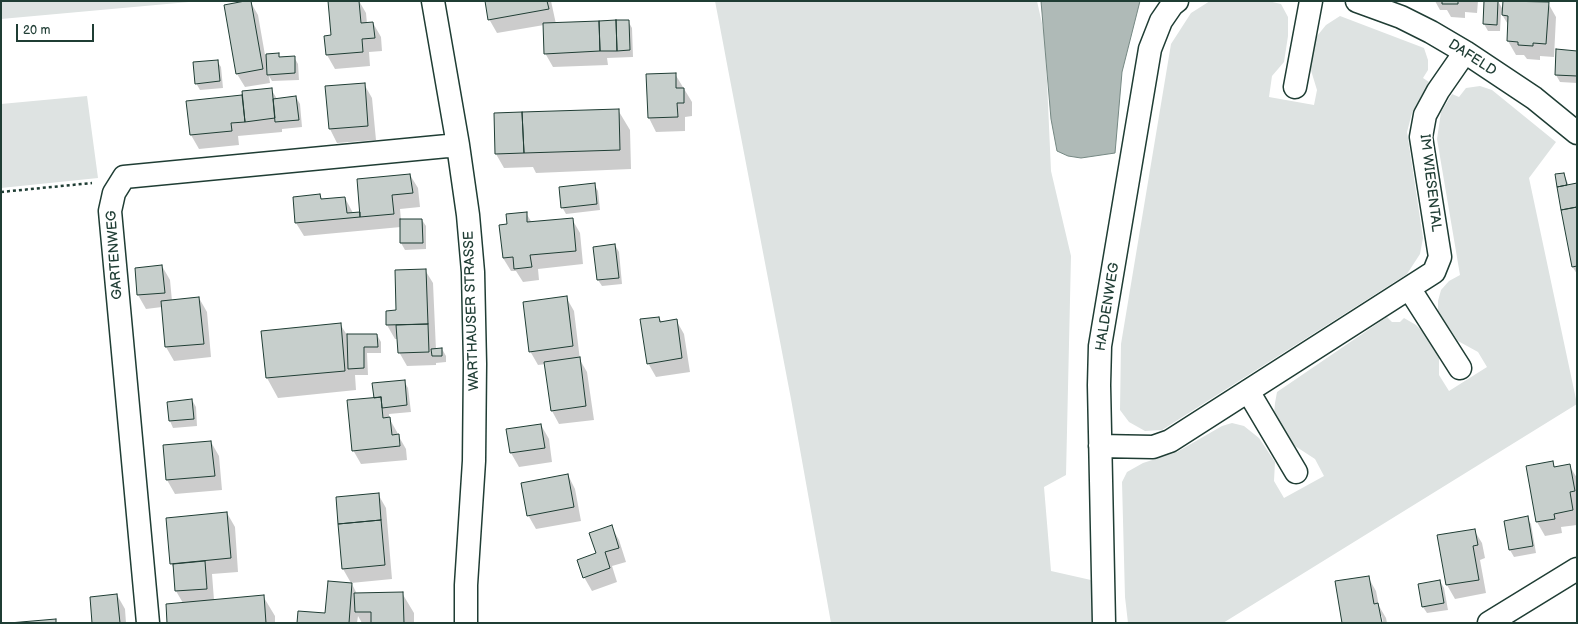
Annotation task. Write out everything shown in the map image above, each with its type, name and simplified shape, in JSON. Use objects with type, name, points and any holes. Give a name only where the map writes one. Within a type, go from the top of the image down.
[{"type":"street","name":"WARTHAUSER STRASSE","points":[[433,1],[458,145],[468,215],[473,272],[475,364],[474,461],[466,585],[466,623]]},
{"type":"street","name":"HALDENWEG","points":[[1104,623],[1099,385],[1100,346],[1150,49],[1161,22],[1172,5],[1177,1]]},
{"type":"street","points":[[1295,87],[1311,1]]},
{"type":"street","name":"DAFELD","points":[[1357,1],[1401,17],[1466,52],[1534,98],[1577,132]]},
{"type":"street","name":"IM WIESENTAL","points":[[1100,446],[1153,447],[1170,441],[1434,272],[1440,257],[1421,137],[1425,115],[1438,91],[1466,52]]},
{"type":"street","name":"GARTENWEG","points":[[148,623],[110,211],[114,193],[124,176],[458,145]]},
{"type":"street","points":[[1409,288],[1460,368]]},
{"type":"street","points":[[1248,391],[1296,472]]},
{"type":"street","points":[[1489,623],[1577,569]]},
{"type":"path","points":[[1,192],[94,183],[114,193]]},
{"type":"shaded area","points":[[1,1],[200,1],[1,19]]},
{"type":"shaded area","points":[[715,1],[1037,1],[1045,37],[1051,171],[1071,256],[1066,475],[1044,487],[1051,571],[1091,580],[1093,623],[831,623],[791,399]]},
{"type":"shaded area","points":[[1041,1],[1140,1],[1122,72],[1115,153],[1081,158],[1068,156],[1057,151],[1051,119]]},
{"type":"shaded area","points":[[1210,1],[1268,1],[1281,4],[1288,17],[1288,36],[1284,62],[1272,76],[1269,97],[1314,105],[1317,90],[1309,64],[1313,41],[1326,25],[1340,16],[1424,48],[1428,60],[1428,70],[1423,78],[1429,82],[1412,113],[1407,132],[1423,238],[1420,254],[1407,274],[1162,430],[1145,431],[1129,422],[1120,410],[1121,344],[1171,44],[1191,13]]},
{"type":"shaded area","points":[[1480,86],[1492,90],[1556,142],[1529,178],[1577,404],[1223,623],[1128,623],[1125,597],[1122,482],[1127,472],[1143,463],[1177,452],[1222,426],[1232,423],[1244,426],[1259,438],[1275,462],[1274,481],[1284,498],[1324,476],[1315,459],[1295,446],[1274,415],[1277,392],[1387,317],[1392,322],[1400,322],[1404,318],[1416,325],[1428,337],[1439,357],[1439,375],[1449,391],[1487,367],[1478,352],[1458,341],[1438,311],[1438,301],[1441,290],[1449,281],[1460,275],[1437,139],[1441,112],[1452,94],[1459,97],[1466,88]]},
{"type":"shaded area","points":[[87,96],[98,178],[1,188],[1,104]]},
{"type":"building","points":[[251,1],[263,69],[236,74],[224,5]]},
{"type":"building","points":[[328,1],[359,1],[361,23],[373,22],[375,38],[362,39],[363,52],[326,55],[324,36],[331,35]]},
{"type":"building","points":[[485,1],[547,1],[549,9],[488,20]]},
{"type":"building","points":[[1442,1],[1458,1],[1458,4],[1442,4]]},
{"type":"building","points":[[1484,1],[1498,1],[1497,25],[1483,24]]},
{"type":"building","points":[[1503,1],[1549,2],[1546,44],[1533,43],[1533,46],[1518,45],[1518,42],[1507,41],[1508,16],[1502,15]]},
{"type":"building","points":[[616,20],[617,51],[600,51],[599,21]]},
{"type":"building","points":[[616,20],[629,20],[630,50],[617,51]]},
{"type":"building","points":[[599,21],[600,51],[544,54],[543,23]]},
{"type":"building","points":[[1556,49],[1577,51],[1577,76],[1555,75]]},
{"type":"building","points":[[279,53],[279,57],[295,56],[295,73],[267,75],[266,54]]},
{"type":"building","points":[[218,60],[220,81],[195,84],[193,62]]},
{"type":"building","points":[[676,73],[676,88],[684,88],[684,103],[677,103],[678,117],[648,118],[646,74]]},
{"type":"building","points":[[365,83],[368,126],[329,129],[325,86]]},
{"type":"building","points":[[272,88],[275,118],[245,122],[242,91]]},
{"type":"building","points":[[242,95],[245,122],[231,123],[232,131],[190,135],[186,101]]},
{"type":"building","points":[[296,96],[299,120],[275,122],[273,99]]},
{"type":"building","points":[[619,109],[620,150],[524,153],[522,112]]},
{"type":"building","points":[[522,112],[524,153],[495,154],[494,113]]},
{"type":"building","points":[[1564,173],[1567,185],[1557,187],[1555,174]]},
{"type":"building","points":[[410,174],[413,193],[392,195],[394,214],[360,217],[357,179]]},
{"type":"building","points":[[595,183],[597,204],[561,208],[559,187]]},
{"type":"building","points":[[1577,183],[1577,207],[1561,210],[1557,187]]},
{"type":"building","points":[[320,194],[321,199],[345,197],[347,213],[360,212],[360,217],[295,223],[293,197]]},
{"type":"building","points":[[1577,207],[1577,266],[1572,267],[1561,210]]},
{"type":"building","points":[[527,212],[527,222],[573,218],[576,251],[530,255],[532,267],[514,269],[513,257],[503,258],[499,225],[507,224],[506,214]]},
{"type":"building","points":[[400,219],[422,219],[423,243],[400,243]]},
{"type":"building","points":[[615,244],[619,278],[597,280],[593,247]]},
{"type":"building","points":[[162,265],[165,293],[137,295],[135,268]]},
{"type":"building","points":[[426,269],[428,324],[386,325],[386,311],[396,310],[395,270]]},
{"type":"building","points":[[567,296],[573,346],[529,352],[523,302]]},
{"type":"building","points":[[199,297],[204,344],[165,347],[161,301]]},
{"type":"building","points":[[659,317],[660,322],[677,319],[682,358],[647,364],[640,319]]},
{"type":"building","points":[[341,323],[345,371],[266,378],[261,331]]},
{"type":"building","points":[[428,324],[429,352],[398,353],[396,325]]},
{"type":"building","points":[[347,334],[377,334],[378,347],[364,347],[364,368],[348,369]]},
{"type":"building","points":[[442,348],[442,356],[432,356],[431,349]]},
{"type":"building","points":[[580,357],[586,406],[551,411],[544,362]]},
{"type":"building","points":[[405,380],[407,405],[382,408],[381,397],[374,398],[372,383]]},
{"type":"building","points":[[381,397],[383,418],[390,417],[392,435],[399,434],[400,446],[352,451],[347,400]]},
{"type":"building","points":[[192,399],[194,419],[169,421],[167,402]]},
{"type":"building","points":[[541,424],[545,448],[510,453],[506,429]]},
{"type":"building","points":[[211,441],[215,476],[166,480],[163,445]]},
{"type":"building","points":[[1553,461],[1554,467],[1570,464],[1575,491],[1570,492],[1573,510],[1554,514],[1555,519],[1536,522],[1526,466]]},
{"type":"building","points":[[568,474],[574,507],[527,516],[521,483]]},
{"type":"building","points":[[379,493],[381,520],[338,524],[336,497]]},
{"type":"building","points":[[227,512],[231,558],[170,564],[166,518]]},
{"type":"building","points":[[1528,516],[1533,546],[1509,550],[1504,521]]},
{"type":"building","points":[[381,520],[385,565],[342,569],[338,524]]},
{"type":"building","points":[[612,525],[619,548],[605,552],[610,568],[583,578],[577,560],[596,553],[589,533]]},
{"type":"building","points":[[1475,529],[1478,545],[1473,546],[1479,580],[1446,585],[1437,535]]},
{"type":"building","points":[[205,561],[207,589],[175,591],[173,564]]},
{"type":"building","points":[[1369,576],[1374,604],[1378,603],[1382,623],[1342,623],[1335,581]]},
{"type":"building","points":[[1440,580],[1444,603],[1422,607],[1418,584]]},
{"type":"building","points":[[328,581],[352,583],[349,623],[297,623],[298,611],[325,613]]},
{"type":"building","points":[[403,592],[404,623],[371,623],[371,612],[355,612],[354,593]]},
{"type":"building","points":[[117,594],[120,623],[92,623],[90,597]]},
{"type":"building","points":[[264,595],[266,623],[167,623],[166,604]]},
{"type":"building","points":[[56,619],[56,623],[9,623]]}]
